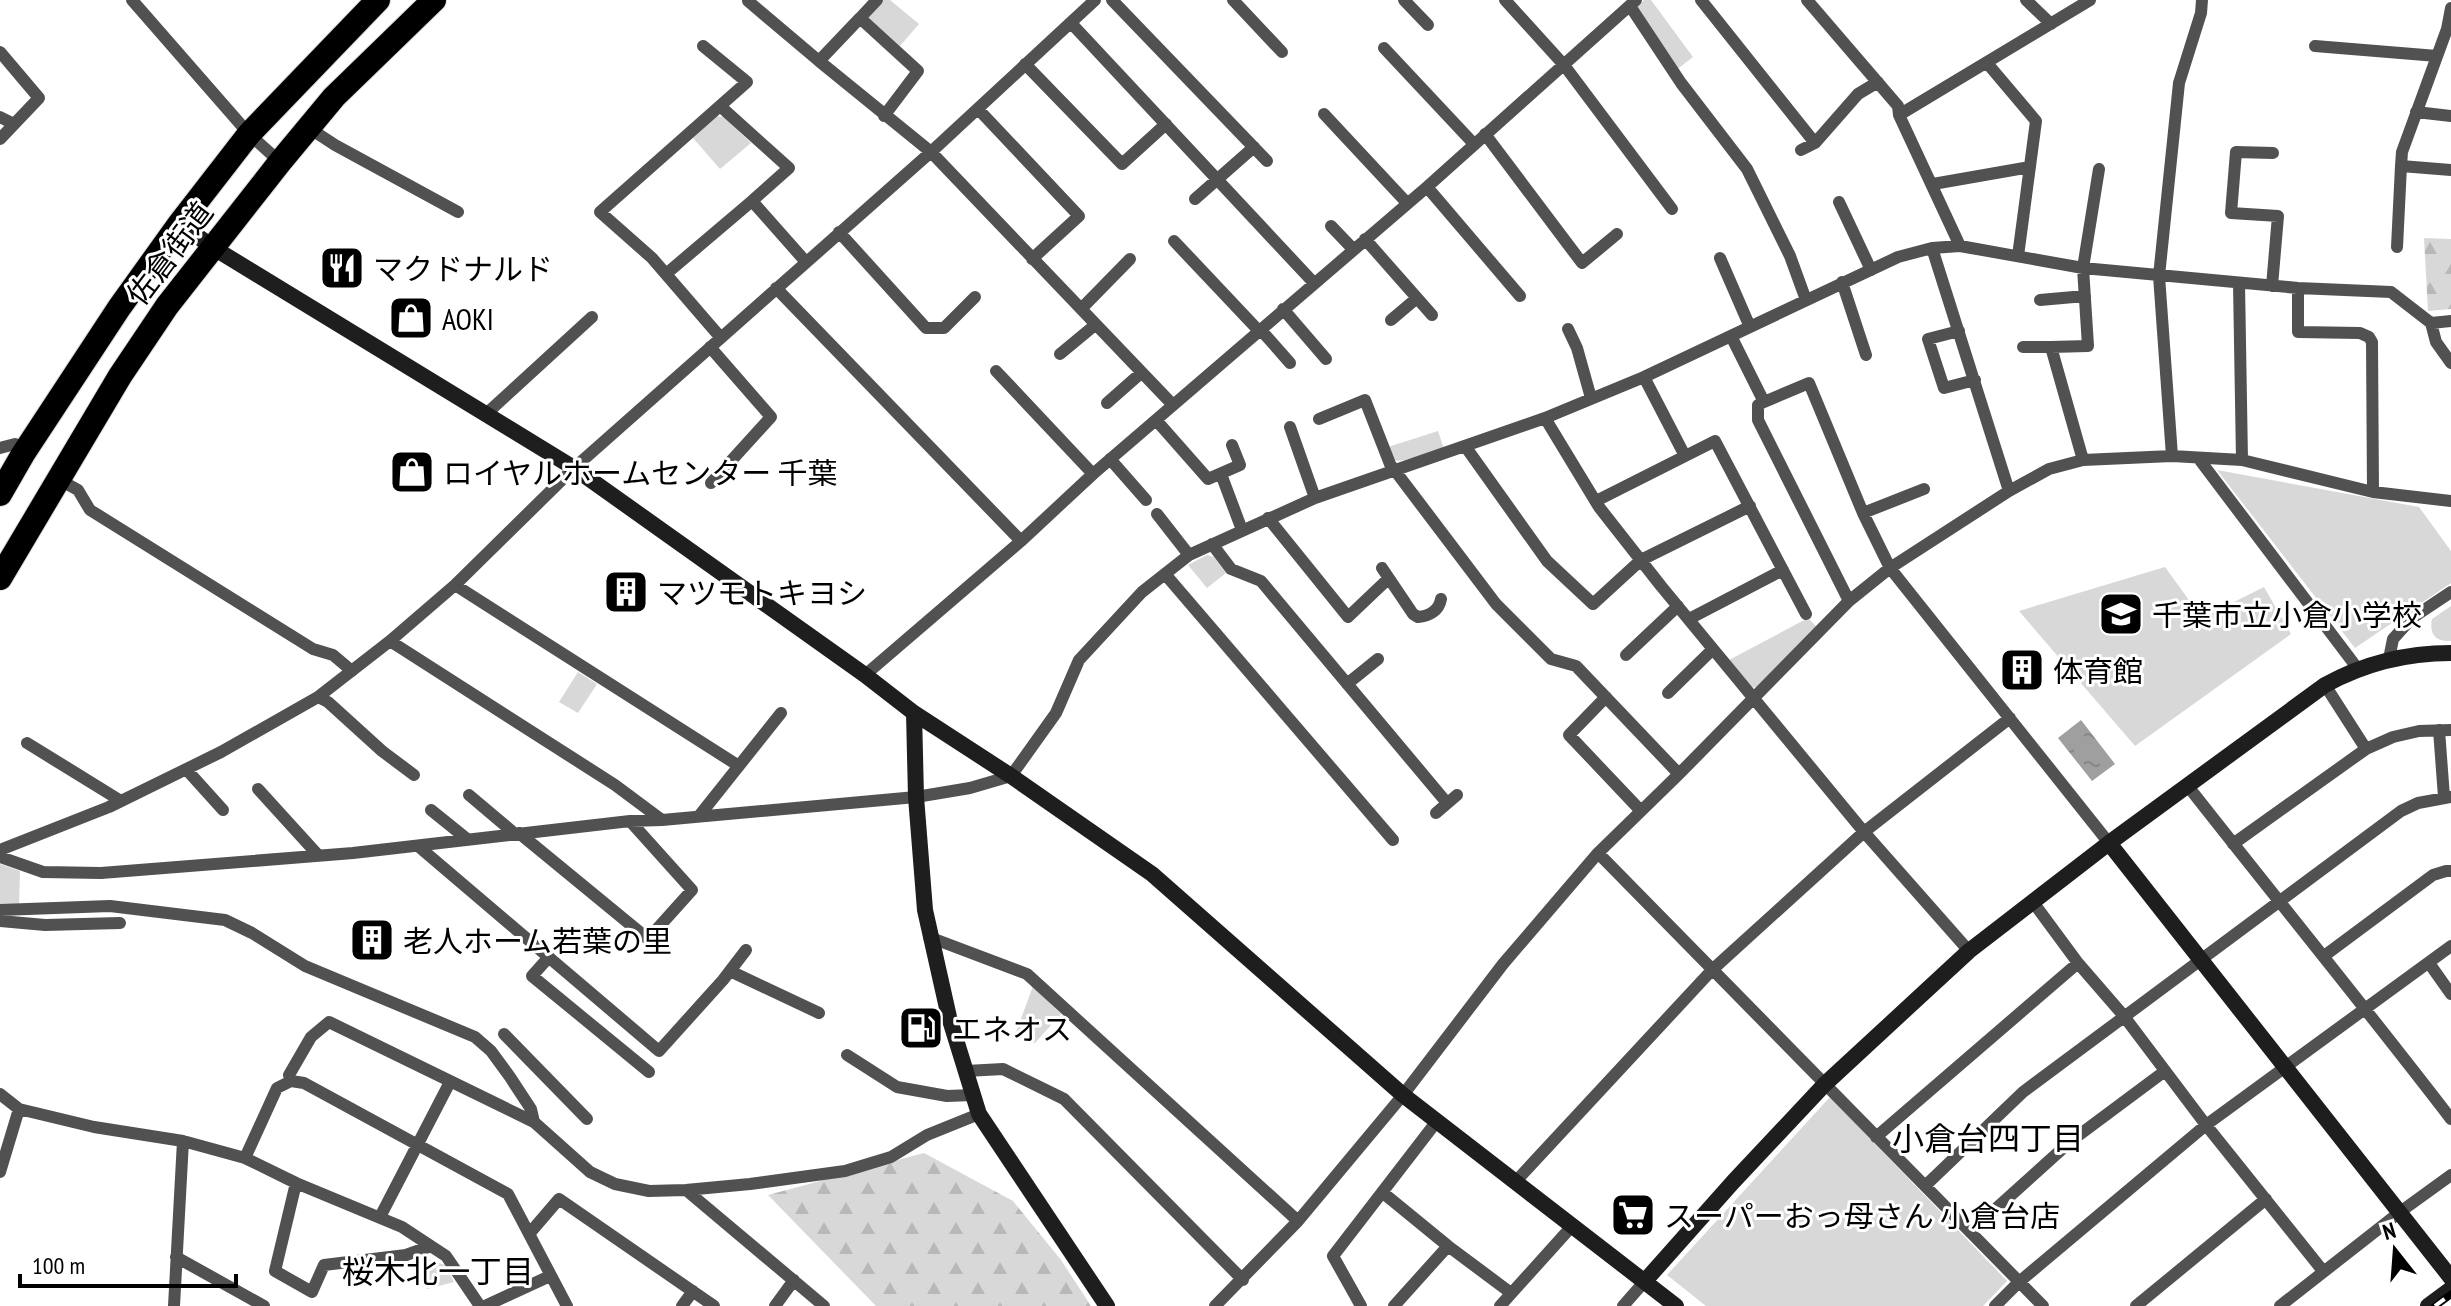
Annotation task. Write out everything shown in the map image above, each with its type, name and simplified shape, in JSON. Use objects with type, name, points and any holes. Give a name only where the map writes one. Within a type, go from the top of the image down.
[{"type":"highway","name":"佐倉街道","points":[[0,494],[12,451],[180,223],[249,134],[378,0]]},
{"type":"highway","name":"佐倉街道","points":[[0,578],[159,317],[334,97],[434,0]]},
{"type":"street","points":[[132,0],[249,134],[280,162]]},
{"type":"street","points":[[749,0],[884,116],[931,152],[1173,405]]},
{"type":"street","points":[[819,61],[877,0]]},
{"type":"street","points":[[0,850],[121,801],[186,769],[318,697],[352,671],[455,585],[574,468],[931,152],[1095,0]]},
{"type":"street","points":[[1112,0],[1267,161]]},
{"type":"street","points":[[1233,0],[1282,52]]},
{"type":"street","points":[[1404,0],[1428,25]]},
{"type":"street","points":[[1505,0],[1564,65],[1672,209]]},
{"type":"street","points":[[1701,0],[1815,143]]},
{"type":"street","points":[[1807,0],[1898,106],[1899,115],[1960,246]]},
{"type":"street","points":[[2026,0],[2051,24]]},
{"type":"street","points":[[1899,115],[2090,0]]},
{"type":"street","points":[[2172,456],[2159,276],[2179,83],[2201,13],[2202,0]]},
{"type":"street","points":[[865,675],[1313,282],[1427,187],[1628,4],[1681,83],[1747,169],[1790,256],[1806,300]]},
{"type":"street","points":[[2397,247],[2402,152],[2437,56],[2447,39],[2451,8]]},
{"type":"street","points":[[860,18],[918,71],[884,116]]},
{"type":"street","points":[[1071,23],[1313,282]]},
{"type":"street","points":[[703,46],[747,82],[600,212],[652,258],[721,338]]},
{"type":"street","points":[[2315,46],[2437,56]]},
{"type":"street","points":[[1384,48],[1474,144]]},
{"type":"street","points":[[0,52],[39,98],[0,139]]},
{"type":"street","points":[[1987,63],[2036,121],[2018,256]]},
{"type":"street","points":[[1025,64],[1122,164],[1166,124]]},
{"type":"street","points":[[1801,150],[1815,143],[1858,94],[1878,82]]},
{"type":"street","points":[[666,274],[789,168],[720,106]]},
{"type":"street","points":[[978,109],[1079,216],[1032,259]]},
{"type":"street","points":[[2416,112],[2451,116]]},
{"type":"street","points":[[1324,114],[1407,203]]},
{"type":"street","points":[[0,117],[14,124]]},
{"type":"street","points":[[309,128],[458,212]]},
{"type":"street","points":[[1485,134],[1582,263],[1617,234]]},
{"type":"street","points":[[1195,199],[1254,147]]},
{"type":"street","points":[[2272,286],[2278,216],[2231,213],[2236,152],[2273,153]]},
{"type":"street","points":[[2401,166],[2451,170]]},
{"type":"street","points":[[1933,184],[2030,167]]},
{"type":"street","points":[[2023,347],[2088,346],[2083,268],[2099,169]]},
{"type":"street","points":[[1427,187],[1520,296]]},
{"type":"street","points":[[752,201],[806,262]]},
{"type":"street","points":[[1839,202],[1871,270]]},
{"type":"street","points":[[180,223],[212,247],[574,468],[914,713],[1152,874],[1403,1095],[1676,1306]]},
{"type":"street","points":[[1331,226],[1353,249]]},
{"type":"street","points":[[839,232],[926,328],[944,328],[975,297]]},
{"type":"street","points":[[1365,239],[1432,315]]},
{"type":"street","points":[[1174,241],[1290,363]]},
{"type":"street","points":[[0,857],[43,872],[101,873],[418,846],[630,821],[916,797],[970,788],[1011,776],[1056,713],[1079,660],[1121,612],[1189,555],[1315,498],[1545,418],[1644,377],[1898,257],[1932,248],[1960,246],[2083,268],[2159,276],[2298,288],[2391,292],[2431,323],[2436,342],[2451,363]]},
{"type":"street","points":[[1932,248],[2009,491]]},
{"type":"street","points":[[1720,258],[1750,327]]},
{"type":"street","points":[[1081,309],[1130,259]]},
{"type":"street","points":[[1842,282],[1866,355]]},
{"type":"street","points":[[2239,283],[2242,460]]},
{"type":"street","points":[[776,288],[1021,541]]},
{"type":"street","points":[[2298,288],[2298,332],[2360,333],[2372,342],[2373,492]]},
{"type":"street","points":[[2040,300],[2085,296]]},
{"type":"street","points":[[1391,320],[1417,298]]},
{"type":"street","points":[[1283,309],[1326,359]]},
{"type":"street","points":[[486,414],[592,317]]},
{"type":"street","points":[[2431,323],[2451,321]]},
{"type":"street","points":[[1060,354],[1095,325]]},
{"type":"street","points":[[1568,329],[1577,348],[1591,398]]},
{"type":"street","points":[[1959,331],[1928,339],[1944,388],[1975,380]]},
{"type":"street","points":[[1731,336],[1764,402]]},
{"type":"street","points":[[2436,342],[2451,337]]},
{"type":"street","points":[[710,347],[771,417],[711,483]]},
{"type":"street","points":[[2051,347],[2083,460]]},
{"type":"street","points":[[996,371],[1093,474]]},
{"type":"street","points":[[1107,403],[1141,373]]},
{"type":"street","points":[[1644,377],[1685,456]]},
{"type":"street","points":[[1849,601],[1758,420],[1758,405],[1809,383],[1863,513],[1890,568],[2451,1278]]},
{"type":"street","points":[[1319,419],[1365,400],[1390,464],[1496,604],[1551,659],[1576,666],[1679,774]]},
{"type":"street","points":[[1545,418],[1596,501],[1641,560],[1864,832],[1969,951]]},
{"type":"street","points":[[1156,420],[1208,479],[1240,465],[1232,445]]},
{"type":"street","points":[[1290,427],[1315,498]]},
{"type":"street","points":[[1596,501],[1715,441],[1806,614]]},
{"type":"street","points":[[1465,446],[1547,561],[1593,604],[1641,560],[1750,506]]},
{"type":"street","points":[[1215,1306],[1298,1221],[1403,1095],[1503,964],[1598,853],[1849,601],[1890,568],[2009,491],[2049,469],[2083,460],[2172,456],[2242,460],[2373,492],[2451,501]]},
{"type":"street","points":[[1110,459],[1146,500]]},
{"type":"street","points":[[2199,459],[2358,669]]},
{"type":"street","points":[[1221,474],[1242,530]]},
{"type":"street","points":[[58,479],[78,490],[90,510],[313,649],[333,655],[352,671]]},
{"type":"street","points":[[1863,513],[1924,489]]},
{"type":"street","points":[[1157,514],[1189,555]]},
{"type":"street","points":[[1268,518],[1348,617],[1385,573],[1418,617],[1430,614],[1440,606],[1441,599]]},
{"type":"street","points":[[1212,544],[1231,569],[1261,581],[1347,684],[1452,799],[1436,813]]},
{"type":"street","points":[[1689,619],[1783,570]]},
{"type":"street","points":[[1165,574],[1393,840]]},
{"type":"street","points":[[455,585],[739,766]]},
{"type":"street","points":[[2389,659],[2393,639],[2412,618],[2451,592]]},
{"type":"street","points":[[1626,655],[1678,606]]},
{"type":"street","points":[[390,641],[615,785],[662,820]]},
{"type":"street","points":[[1668,693],[1713,649]]},
{"type":"street","points":[[1623,1306],[1825,1084],[1969,951],[2109,843],[2325,685],[2358,669],[2389,659],[2451,653]]},
{"type":"street","points":[[1347,684],[1378,659]]},
{"type":"street","points":[[2325,685],[2366,749]]},
{"type":"street","points":[[318,697],[328,702],[382,751],[414,775]]},
{"type":"street","points":[[1606,697],[1569,735],[1641,811]]},
{"type":"street","points":[[699,816],[781,713]]},
{"type":"street","points":[[914,713],[916,797],[929,937],[949,1017],[979,1114],[1107,1306]]},
{"type":"street","points":[[1516,1181],[1712,970],[1864,832],[2010,718]]},
{"type":"street","points":[[1925,1186],[2023,1092],[2123,1015],[2401,811],[2418,803],[2448,797],[2445,730],[2419,731],[2393,737],[2366,749],[2233,844]]},
{"type":"street","points":[[27,743],[121,801]]},
{"type":"street","points":[[186,769],[223,810]]},
{"type":"street","points":[[2187,785],[2366,1007],[2451,1119]]},
{"type":"street","points":[[258,789],[318,855]]},
{"type":"street","points":[[469,795],[648,939],[692,890],[630,821]]},
{"type":"street","points":[[431,810],[467,839]]},
{"type":"street","points":[[418,846],[659,1051],[746,950]]},
{"type":"street","points":[[1598,853],[2043,1306]]},
{"type":"street","points":[[2324,956],[2433,875],[2451,871]]},
{"type":"street","points":[[2033,902],[2323,1271]]},
{"type":"street","points":[[0,910],[110,906],[208,918],[238,925],[305,966],[475,1037],[491,1051],[510,1077],[531,1109],[534,1122]]},
{"type":"street","points":[[0,921],[45,925],[120,923]]},
{"type":"street","points":[[929,937],[1027,974],[1298,1221]]},
{"type":"street","points":[[1995,1306],[2019,1282],[2206,1125],[2451,946]]},
{"type":"street","points":[[549,957],[532,976],[649,1072]]},
{"type":"street","points":[[1876,1137],[2078,963]]},
{"type":"street","points":[[2429,963],[2451,994]]},
{"type":"street","points":[[730,971],[819,1013]]},
{"type":"street","points":[[291,1081],[289,1075],[311,1037],[329,1022],[534,1122],[590,1172],[615,1184],[649,1191],[686,1190],[845,1171],[891,1157],[927,1135],[979,1114]]},
{"type":"street","points":[[504,1034],[587,1119]]},
{"type":"street","points":[[847,1055],[897,1087],[947,1096],[973,1095]]},
{"type":"street","points":[[966,1071],[1003,1069],[1064,1099],[1243,1280]]},
{"type":"street","points":[[1970,1232],[2071,1141],[2165,1071]]},
{"type":"street","points":[[245,1158],[277,1088],[291,1081],[304,1083],[508,1194],[567,1306]]},
{"type":"street","points":[[380,1217],[450,1082]]},
{"type":"street","points":[[0,1094],[19,1109],[94,1127],[183,1141],[245,1158],[296,1183],[380,1217],[402,1227],[446,1256],[483,1306],[550,1276]]},
{"type":"street","points":[[0,1172],[19,1109]]},
{"type":"street","points":[[1361,1306],[1333,1256],[1437,1121]]},
{"type":"street","points":[[174,1306],[183,1141]]},
{"type":"street","points":[[2280,1306],[2451,1175]]},
{"type":"street","points":[[296,1183],[275,1271],[312,1292],[324,1265],[406,1255],[431,1246]]},
{"type":"street","points":[[686,1190],[824,1306]]},
{"type":"street","points":[[1382,1192],[1511,1293]]},
{"type":"street","points":[[529,1234],[559,1199],[714,1306]]},
{"type":"street","points":[[2136,1306],[2266,1199]]},
{"type":"street","points":[[1500,1306],[1573,1225]]},
{"type":"street","points":[[1394,1306],[1448,1246]]},
{"type":"street","points":[[176,1257],[264,1306]]},
{"type":"street","points":[[775,1306],[794,1280]]},
{"type":"street","points":[[2428,1306],[2451,1289]]},
{"type":"street","points":[[682,1306],[693,1291]]},
{"type":"green space","points":[[876,0],[890,0],[919,24],[900,46],[869,18],[867,10]]},
{"type":"green space","points":[[1644,0],[1651,0],[1693,57],[1676,70],[1637,7]]},
{"type":"green space","points":[[716,116],[724,117],[751,143],[720,169],[693,138]]},
{"type":"green space","points":[[2424,238],[2451,239],[2451,309],[2428,311]]},
{"type":"green space","points":[[1438,431],[1444,449],[1404,460],[1392,460],[1388,447]]},
{"type":"green space","points":[[2217,470],[2419,507],[2451,551],[2451,583],[2355,648]]},
{"type":"green space","points":[[1207,555],[1214,557],[1226,573],[1207,588],[1188,565]]},
{"type":"green space","points":[[2165,567],[2202,618],[2264,587],[2291,634],[2135,746],[2019,611]]},
{"type":"green space","points":[[2451,606],[2451,641],[2441,640],[2432,633],[2432,619]]},
{"type":"green space","points":[[1808,618],[1819,629],[1758,688],[1751,687],[1729,660]]},
{"type":"green space","points":[[578,672],[597,684],[578,713],[559,702]]},
{"type":"green space","points":[[0,864],[20,871],[19,905],[0,905]]},
{"type":"green space","points":[[1033,986],[1061,1014],[1035,1043],[1015,1035]]},
{"type":"green space","points":[[1830,1097],[2007,1281],[1983,1306],[1706,1306],[1667,1275]]},
{"type":"green space","points":[[924,1153],[1013,1201],[1061,1260],[1091,1306],[876,1306],[768,1195]]},
{"type":"green space","points":[[428,1259],[445,1265],[454,1282],[427,1289],[420,1261]]},
{"type":"water","points":[[2081,720],[2115,764],[2092,781],[2058,738]]},
{"type":"railway","points":[[2435,1306],[2451,1294]]},
{"type":"place","name":"マクドナルド","points":[[342,268]]},
{"type":"place","name":"AOKI","points":[[411,318]]},
{"type":"place","name":"ロイヤルホームセンター 千葉","points":[[412,472]]},
{"type":"place","name":"マツモトキヨシ","points":[[626,592]]},
{"type":"place","name":"千葉市立小倉小学校","points":[[2121,614]]},
{"type":"place","name":"体育館","points":[[2022,670]]},
{"type":"place","name":"老人ホーム若葉の里","points":[[372,940]]},
{"type":"place","name":"エネオス","points":[[921,1028]]},
{"type":"place","name":"スーパーおっ母さん 小倉台店","points":[[1633,1215]]},
{"type":"district","name":"小倉台四丁目","points":[[1988,1138]]},
{"type":"district","name":"桜木北一丁目","points":[[438,1271]]}]
